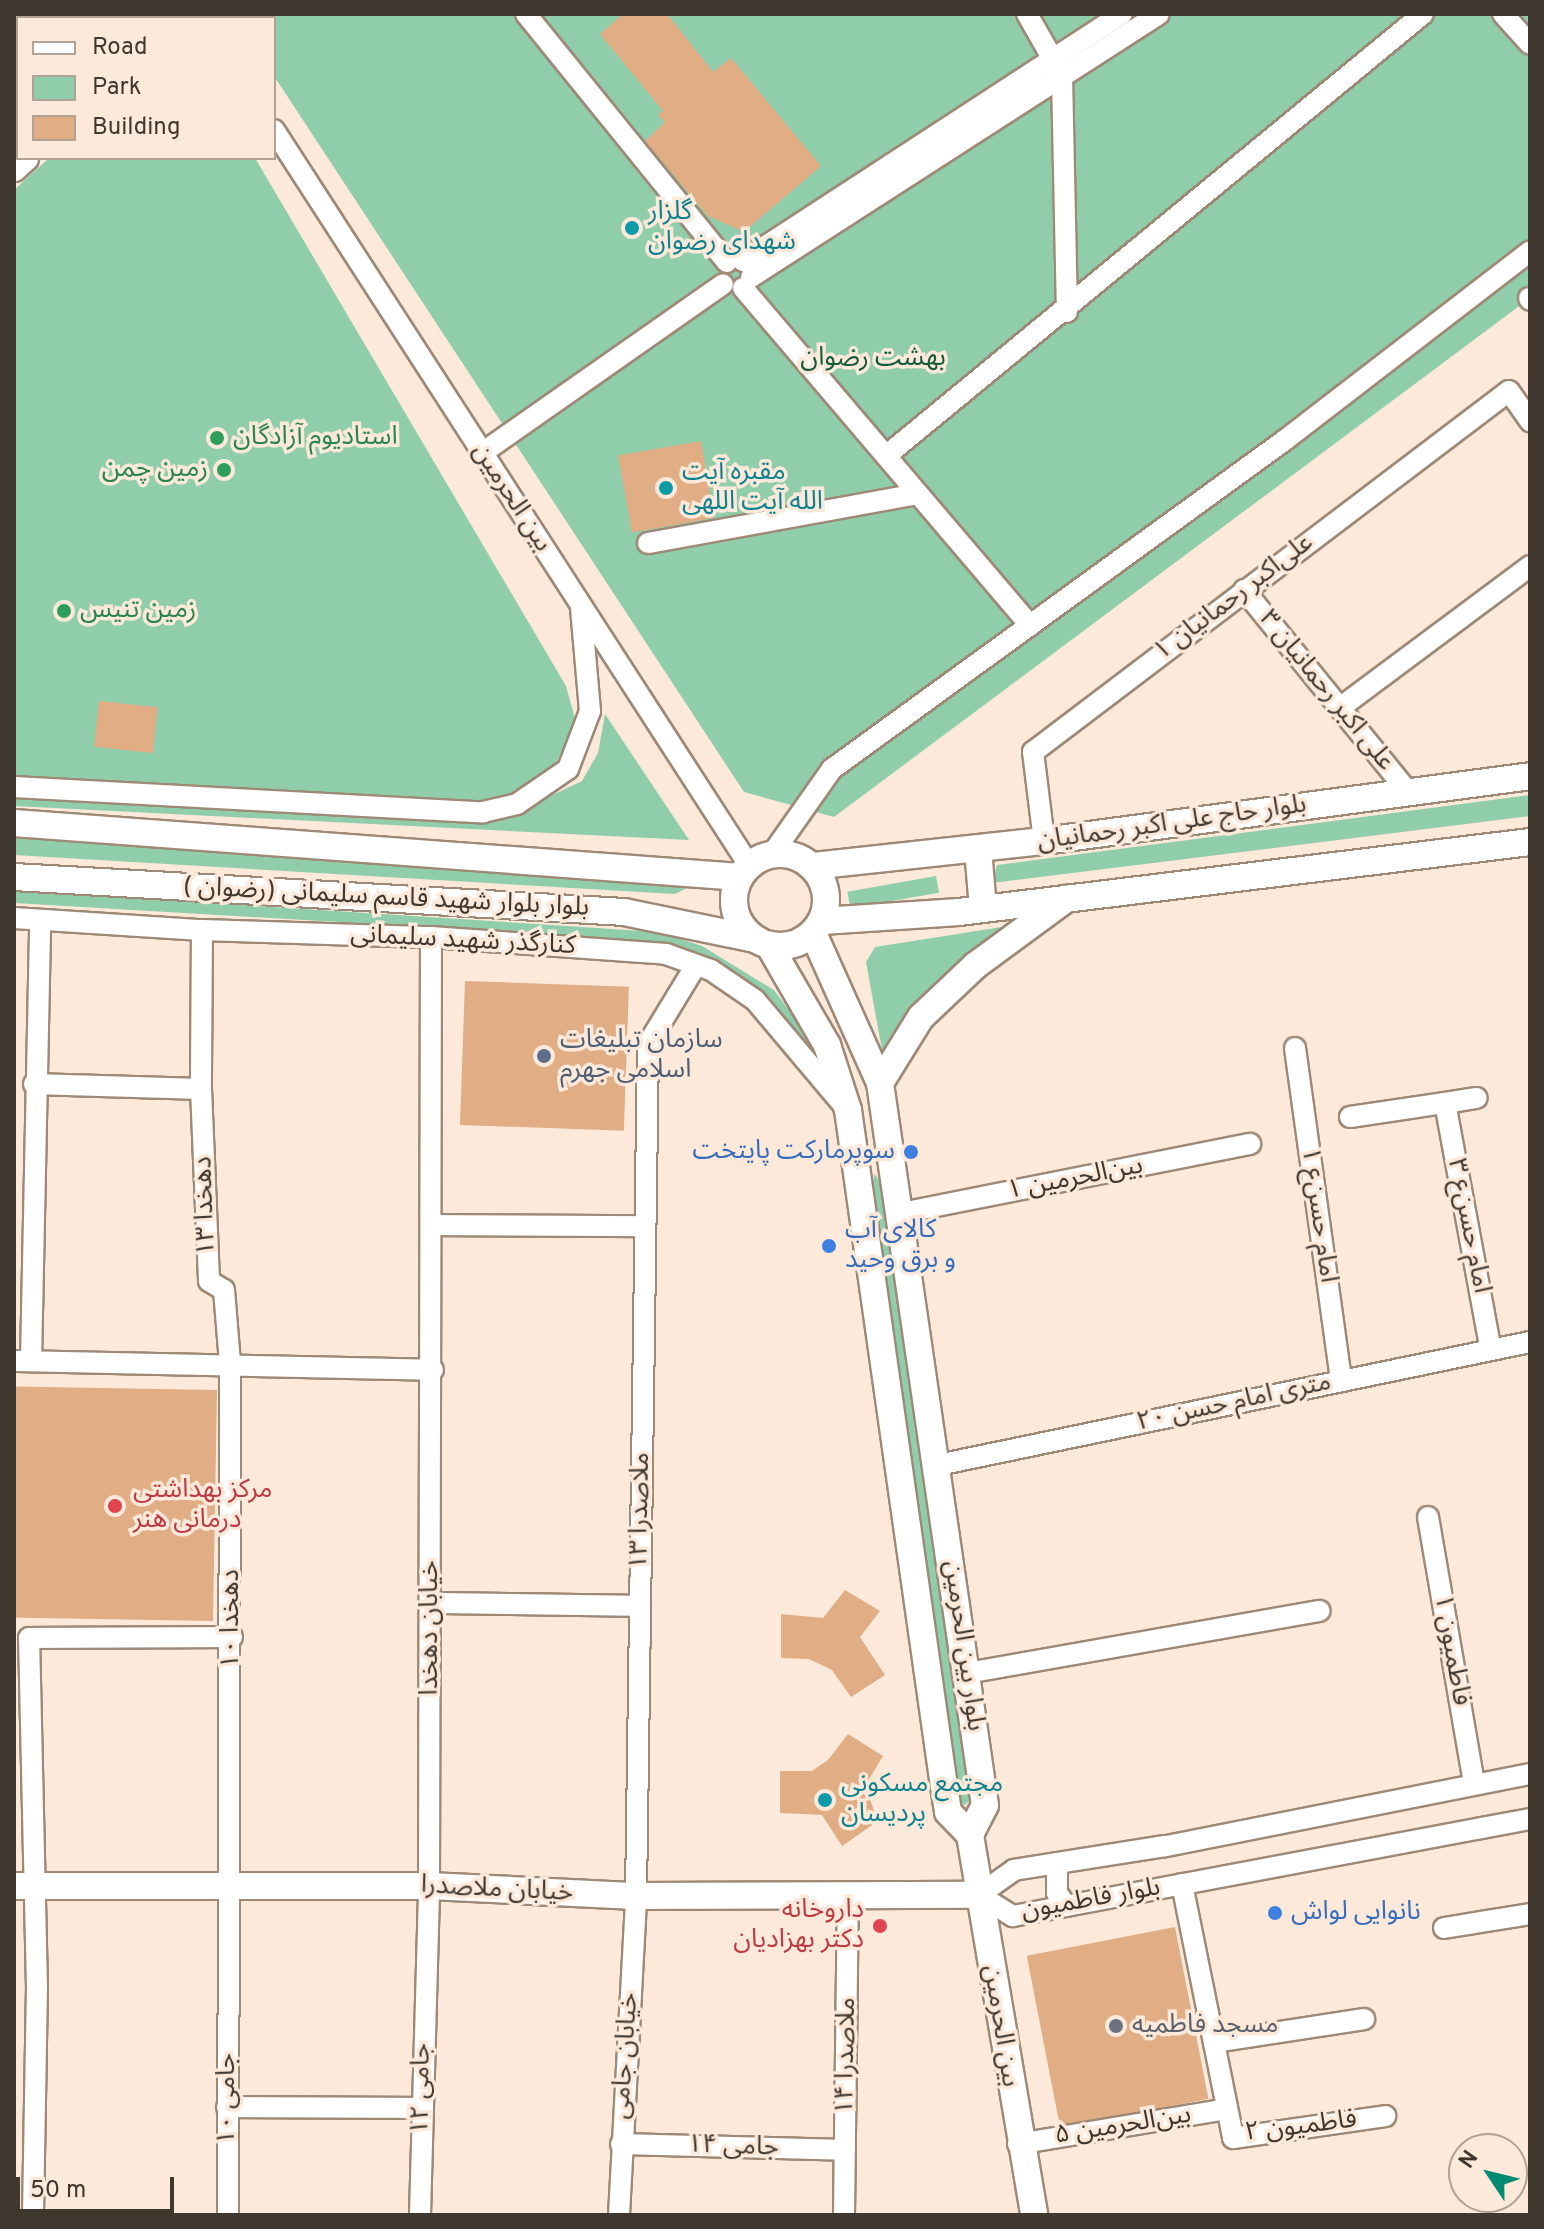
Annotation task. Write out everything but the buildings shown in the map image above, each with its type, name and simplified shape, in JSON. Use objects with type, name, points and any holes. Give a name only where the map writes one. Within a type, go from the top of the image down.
[{"type":"main road","name":"بلوار حاج علی اکبر رحمانیان","points":[[813,866],[1044,841],[1530,776]]},
{"type":"main road","name":"بلوار بلوار شهید قاسم سلیمانی (رضوان )","points":[[14,823],[754,865]]},
{"type":"main road","points":[[818,927],[826,892],[813,866],[787,854],[754,865],[734,904],[737,917],[762,942],[785,946],[818,927],[1530,842]]},
{"type":"main road","points":[[978,849],[983,908]]},
{"type":"main road","name":"بلوار بلوار شهید قاسم سلیمانی (رضوان )","points":[[14,877],[624,912],[762,942]]},
{"type":"main road","points":[[880,1083],[921,1017],[976,965],[1067,898]]},
{"type":"main road","name":"بلوار بین الحرمین","points":[[762,942],[827,1045],[848,1110],[948,1812],[970,1835],[985,1805],[938,1465],[880,1083],[818,927]]},
{"type":"main road","points":[[856,1166],[892,1158]]},
{"type":"main road","name":"بین الحرمین","points":[[970,1835],[1018,2144],[1034,2215]]},
{"type":"main road","name":"خیابان ملاصدرا","points":[[24,1886],[429,1886],[636,1896],[848,1898],[979,1895]]},
{"type":"street","points":[[526,14],[917,494],[1030,625]]},
{"type":"street","points":[[1027,14],[1058,67],[1067,312]]},
{"type":"street","points":[[1058,67],[1122,14]]},
{"type":"street","points":[[482,453],[737,275],[1058,67],[1159,14]]},
{"type":"street","points":[[887,455],[1067,312],[1423,14]]},
{"type":"street","points":[[1503,14],[1530,44]]},
{"type":"street","name":"بین الحرمین","points":[[276,133],[580,605],[754,865]]},
{"type":"street","points":[[754,865],[832,769],[1285,440],[1530,251]]},
{"type":"street","name":"علی‌اکبر رحمانیان ۱","points":[[1044,841],[1033,752],[1509,391],[1530,421]]},
{"type":"street","points":[[648,543],[917,494]]},
{"type":"street","points":[[1341,707],[1530,566]]},
{"type":"street","name":"علی اکبر رحمانیان ۳","points":[[1244,590],[1408,792]]},
{"type":"street","points":[[14,787],[483,812],[517,804],[568,769],[590,711],[580,605]]},
{"type":"street","name":"کنارگذر شهید سلیمانی","points":[[14,918],[202,930],[431,937],[666,954],[696,965],[755,1000],[848,1110]]},
{"type":"street","points":[[40,920],[23,1361],[230,1363],[433,1370]]},
{"type":"street","points":[[34,1084],[201,1089],[202,930]]},
{"type":"street","name":"خیابان دهخدا","points":[[423,1964],[429,1886],[433,1370],[431,937]]},
{"type":"street","name":"ملاصدرا ۱۳","points":[[636,1896],[648,1044],[696,965]]},
{"type":"street","name":"امام حسن‌ع ۱","points":[[1295,1048],[1341,1381]]},
{"type":"street","name":"دهخدا ۱۳","points":[[201,1089],[209,1281],[224,1290],[230,1363]]},
{"type":"street","points":[[1350,1117],[1477,1098]]},
{"type":"street","name":"امام حسن‌ع ۳","points":[[1445,1103],[1491,1350]]},
{"type":"street","name":"بین‌الحرمین ۱","points":[[901,1213],[1250,1144]]},
{"type":"street","points":[[432,1225],[644,1226]]},
{"type":"street","name":"۲۰ متری امام حسن","points":[[938,1465],[1530,1342]]},
{"type":"street","name":"دهخدا ۱۰","points":[[230,1363],[233,1779],[230,1886]]},
{"type":"street","name":"فاطمیون ۱","points":[[1428,1517],[1474,1784]]},
{"type":"street","points":[[431,1603],[640,1606]]},
{"type":"street","points":[[967,1673],[1320,1611]]},
{"type":"street","points":[[33,2215],[24,2100],[37,1988],[24,1886],[32,1803],[29,1638],[232,1637]]},
{"type":"street","name":"بلوار فاطمیون","points":[[1530,1774],[1014,1870],[979,1895],[1013,1916],[1530,1819]]},
{"type":"street","points":[[1057,1863],[1057,1893],[1066,1906]]},
{"type":"street","name":"فاطمیون ۲","points":[[1182,1884],[1233,2138],[1385,2116]]},
{"type":"street","name":"جامی ۱۰","points":[[228,2215],[230,1886]]},
{"type":"street","name":"خیابان جامی","points":[[619,2215],[636,1896]]},
{"type":"street","name":"ملاصدرا ۱۴","points":[[844,2215],[848,1898]]},
{"type":"street","points":[[1444,1928],[1530,1914]]},
{"type":"street","name":"جامی ۱۲","points":[[420,2215],[423,1964]]},
{"type":"street","points":[[1214,2042],[1364,2019]]},
{"type":"street","points":[[227,2107],[422,2108]]},
{"type":"street","name":"بین‌الحرمین ۵","points":[[1018,2144],[1227,2109]]},
{"type":"street","name":"جامی ۱۴","points":[[621,2144],[845,2150]]},
{"type":"green space","name":"بهشت رضوان","points":[[233,14],[1530,14],[1530,298],[834,817],[744,792],[276,79],[276,16]]},
{"type":"green space","name":"استادیوم آزادگان","points":[[47,160],[256,160],[566,686],[576,722],[557,761],[536,782],[512,799],[484,806],[14,782],[14,190]]},
{"type":"green space","points":[[605,714],[689,840],[14,806],[14,795],[498,821],[582,781],[598,753]]},
{"type":"green space","points":[[1530,795],[1530,816],[992,883],[997,865]]},
{"type":"green space","points":[[14,835],[686,882],[687,888],[675,894],[14,855]]},
{"type":"green space","points":[[936,876],[939,893],[850,908],[847,892]]},
{"type":"green space","points":[[14,890],[658,932],[702,946],[774,990],[826,1061],[759,996],[708,961],[458,929],[14,903]]},
{"type":"green space","points":[[1008,926],[958,961],[913,1005],[882,1050],[866,962],[875,947]]},
{"type":"green space","points":[[875,1174],[886,1192],[972,1798],[965,1805],[957,1801],[869,1193]]},
{"type":"place","name":"گلزار شهدای رضوان","points":[[632,228]]},
{"type":"place","name":"استادیوم آزادگان","points":[[217,438]]},
{"type":"place","name":"زمین چمن","points":[[224,470]]},
{"type":"place","name":"مقبره آیت الله آیت اللهی","points":[[666,488]]},
{"type":"place","name":"زمین تنیس","points":[[64,611]]},
{"type":"place","name":"سازمان تبلیغات اسلامی جهرم","points":[[544,1056]]},
{"type":"place","name":"سوپرمارکت پایتخت","points":[[911,1152]]},
{"type":"place","name":"کالای آب و برق وحید","points":[[829,1246]]},
{"type":"place","name":"مرکز بهداشتی درمانی هنر","points":[[115,1506]]},
{"type":"place","name":"مجتمع مسکونی پردیسان","points":[[825,1800]]},
{"type":"place","name":"نانوایی لواش","points":[[1275,1913]]},
{"type":"place","name":"داروخانه دکتر بهزادیان","points":[[880,1926]]},
{"type":"place","name":"مسجد فاطمیه","points":[[1116,2026]]}]
